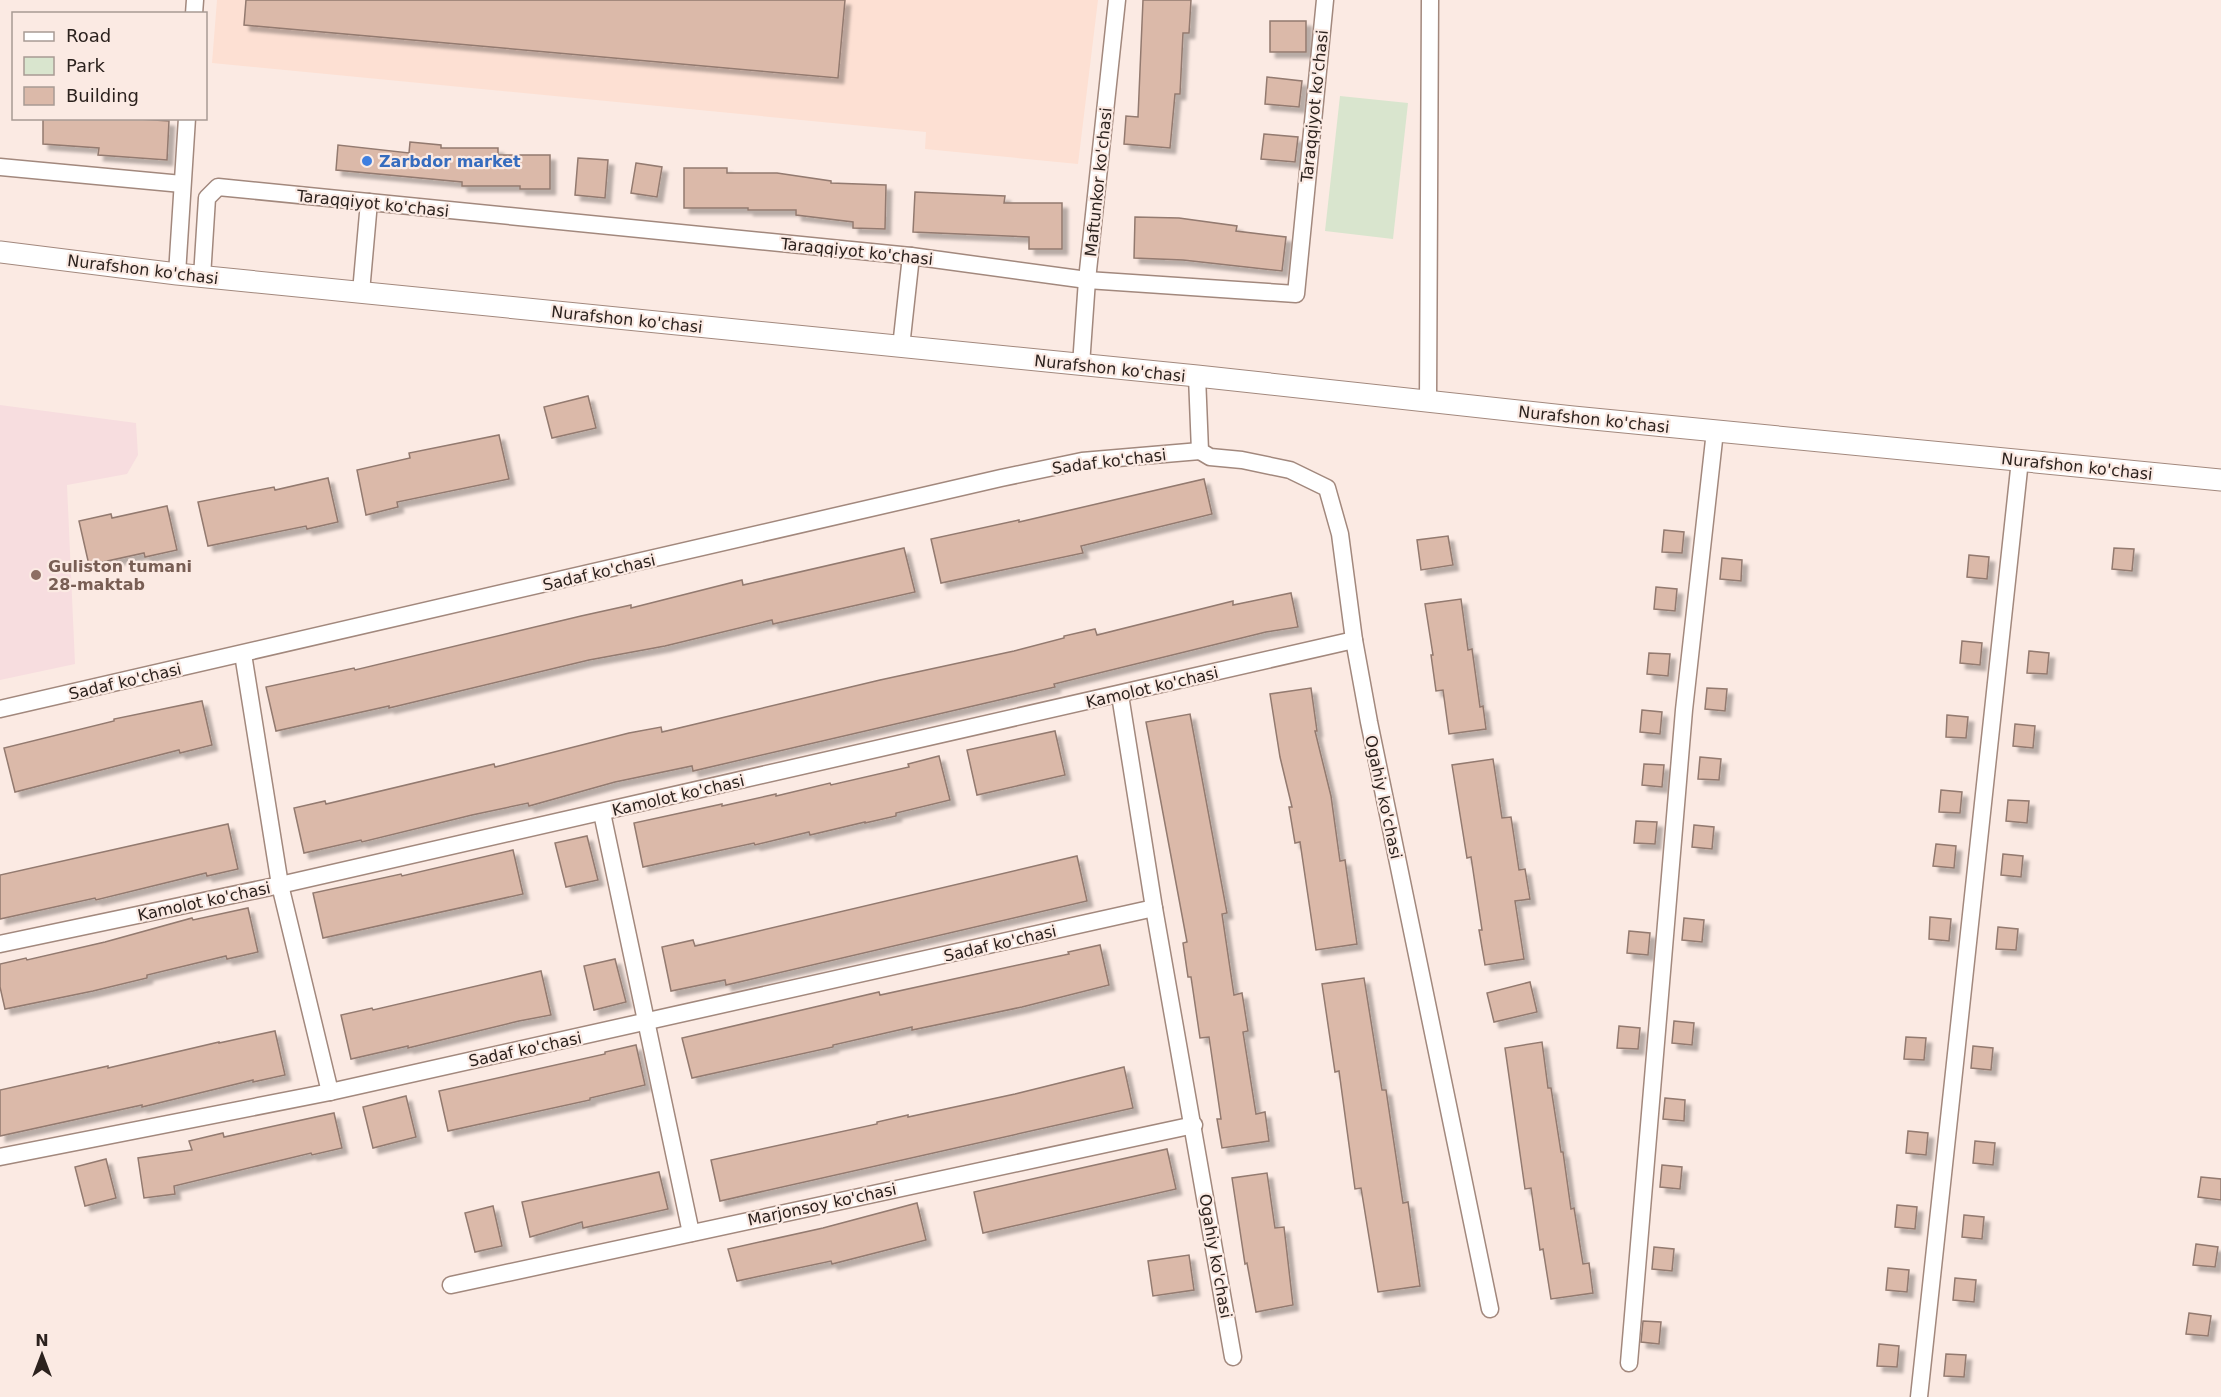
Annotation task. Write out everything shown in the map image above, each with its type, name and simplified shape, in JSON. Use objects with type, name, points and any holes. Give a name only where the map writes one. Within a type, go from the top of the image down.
[{"type":"street","name":"Maftunkor ko'chasi","points":[[1081,365],[1087,280],[1117,0]]},
{"type":"street","name":"Taraqqiyot ko'chasi","points":[[202,277],[207,198],[218,187],[911,256],[1087,280],[1296,294],[1325,0]]},
{"type":"street","points":[[1428,402],[1430,0]]},
{"type":"street","points":[[177,274],[187,120]]},
{"type":"street","points":[[0,167],[182,184]]},
{"type":"street","points":[[361,292],[369,202]]},
{"type":"street","name":"Nurafshon ko'chasi","points":[[0,252],[202,277],[1197,376],[1715,431],[2221,480]]},
{"type":"street","points":[[901,348],[911,256]]},
{"type":"street","points":[[1197,376],[1200,451]]},
{"type":"street","points":[[1629,1363],[1684,710],[1715,431]]},
{"type":"street","name":"Ogahiy ko'chasi","points":[[1200,451],[1210,457],[1242,460],[1290,470],[1327,488],[1340,534],[1354,640],[1369,722],[1490,1309]]},
{"type":"street","name":"Sadaf ko'chasi","points":[[0,709],[1001,478],[1082,461],[1200,451]]},
{"type":"street","points":[[1919,1397],[2020,460]]},
{"type":"street","name":"Kamolot ko'chasi","points":[[0,944],[280,885],[602,813],[1354,640]]},
{"type":"street","points":[[243,654],[280,885],[330,1092]]},
{"type":"street","name":"Ogahiy ko'chasi","points":[[1120,694],[1154,908],[1233,1357]]},
{"type":"street","points":[[602,813],[691,1233]]},
{"type":"street","name":"Sadaf ko'chasi","points":[[0,1157],[330,1092],[1154,908]]},
{"type":"street","name":"Marjonsoy ko'chasi","points":[[451,1285],[1194,1125]]},
{"type":"shaded area","points":[[217,0],[1098,0],[1078,164],[925,149],[926,132],[212,63]]},
{"type":"shaded area","name":"Guliston tumani 28-maktab","points":[[0,405],[136,423],[138,455],[127,474],[67,485],[75,664],[0,680]]},
{"type":"green space","points":[[1340,96],[1408,103],[1393,239],[1325,231]]},
{"type":"building","points":[[246,0],[845,0],[838,78],[244,25]]},
{"type":"building","points":[[1143,0],[1191,0],[1189,33],[1183,33],[1180,94],[1175,94],[1170,148],[1124,144],[1126,116],[1138,117]]},
{"type":"building","points":[[1270,21],[1306,21],[1306,52],[1270,52]]},
{"type":"building","points":[[1267,77],[1302,81],[1299,107],[1265,104]]},
{"type":"building","points":[[43,120],[169,121],[167,160],[98,155],[99,148],[43,144]]},
{"type":"building","points":[[1264,134],[1298,137],[1295,162],[1261,159]]},
{"type":"building","points":[[410,142],[441,145],[441,148],[498,148],[498,155],[550,155],[550,189],[520,189],[520,186],[462,186],[462,182],[336,170],[338,145],[409,153]]},
{"type":"building","points":[[578,158],[608,160],[605,198],[575,195]]},
{"type":"building","points":[[636,163],[662,167],[657,197],[631,193]]},
{"type":"building","points":[[684,168],[727,168],[727,173],[777,173],[831,181],[831,183],[886,185],[885,229],[853,228],[853,222],[796,215],[796,210],[684,208]]},
{"type":"building","points":[[915,192],[1005,196],[1004,203],[1062,203],[1062,249],[1029,249],[1029,237],[913,232]]},
{"type":"building","points":[[1135,217],[1179,218],[1237,226],[1236,231],[1286,237],[1282,271],[1183,260],[1134,258]]},
{"type":"building","points":[[588,396],[596,428],[552,438],[544,407]]},
{"type":"building","points":[[499,435],[509,479],[397,502],[398,507],[366,515],[357,470],[410,458],[409,453]]},
{"type":"building","points":[[328,478],[338,522],[307,529],[306,526],[208,546],[198,502],[274,487],[275,490]]},
{"type":"building","points":[[1204,479],[1212,514],[1081,546],[1083,553],[941,583],[931,539],[1019,520],[1019,522]]},
{"type":"building","points":[[167,506],[177,550],[145,557],[144,553],[89,565],[79,521],[111,514],[112,518]]},
{"type":"building","points":[[1664,530],[1684,532],[1682,553],[1662,552]]},
{"type":"building","points":[[1448,536],[1453,565],[1421,570],[1417,540]]},
{"type":"building","points":[[904,548],[915,592],[773,624],[772,620],[665,646],[589,660],[389,708],[389,706],[276,731],[266,687],[354,668],[355,670],[631,605],[631,608],[742,580],[743,585]]},
{"type":"building","points":[[2114,548],[2134,549],[2132,571],[2112,569]]},
{"type":"building","points":[[1969,555],[1989,557],[1987,579],[1967,577]]},
{"type":"building","points":[[1722,558],[1742,560],[1741,581],[1720,579]]},
{"type":"building","points":[[1656,587],[1677,589],[1675,611],[1654,609]]},
{"type":"building","points":[[1291,593],[1298,627],[1266,632],[1054,684],[1055,687],[693,771],[692,766],[615,782],[529,806],[528,803],[362,842],[361,840],[304,853],[294,808],[325,801],[326,804],[494,764],[495,767],[629,733],[661,727],[662,732],[1014,651],[1095,629],[1097,635],[1233,601],[1233,605]]},
{"type":"building","points":[[1461,599],[1468,650],[1472,649],[1480,707],[1483,706],[1486,729],[1449,734],[1443,690],[1436,691],[1425,604]]},
{"type":"building","points":[[1962,641],[1982,643],[1980,665],[1960,663]]},
{"type":"building","points":[[2029,651],[2049,653],[2047,674],[2027,673]]},
{"type":"building","points":[[1649,653],[1670,654],[1668,676],[1647,674]]},
{"type":"building","points":[[1311,688],[1317,731],[1315,731],[1331,796],[1340,861],[1345,860],[1357,944],[1316,950],[1300,842],[1295,843],[1289,807],[1292,807],[1280,757],[1270,694]]},
{"type":"building","points":[[1707,688],[1727,689],[1725,711],[1705,709]]},
{"type":"building","points":[[202,701],[212,745],[180,753],[179,750],[15,792],[4,748],[114,721],[114,719]]},
{"type":"building","points":[[1642,710],[1662,712],[1660,734],[1640,732]]},
{"type":"building","points":[[1190,714],[1227,913],[1222,914],[1234,995],[1242,993],[1248,1031],[1243,1032],[1256,1114],[1265,1112],[1269,1141],[1222,1148],[1217,1119],[1221,1119],[1209,1037],[1200,1038],[1191,977],[1188,977],[1183,943],[1187,942],[1146,722]]},
{"type":"building","points":[[1947,715],[1968,717],[1966,738],[1946,737]]},
{"type":"building","points":[[2015,724],[2035,726],[2033,748],[2013,746]]},
{"type":"building","points":[[1055,731],[1065,775],[977,795],[967,750]]},
{"type":"building","points":[[939,756],[950,800],[865,823],[810,835],[809,832],[643,867],[634,823],[722,804],[722,806],[776,794],[776,796],[830,783],[831,785],[909,767],[908,764]]},
{"type":"building","points":[[1700,757],[1721,759],[1719,780],[1698,779]]},
{"type":"building","points":[[1493,759],[1502,818],[1511,817],[1519,870],[1525,869],[1530,899],[1515,901],[1524,959],[1485,965],[1471,857],[1467,858],[1452,765]]},
{"type":"building","points":[[1644,764],[1664,765],[1662,787],[1642,785]]},
{"type":"building","points":[[1941,790],[1962,792],[1960,813],[1939,812]]},
{"type":"building","points":[[2008,800],[2029,801],[2027,823],[2006,821]]},
{"type":"building","points":[[1636,821],[1657,822],[1655,844],[1634,843]]},
{"type":"building","points":[[228,824],[238,869],[207,876],[206,873],[96,900],[95,898],[0,919],[0,875]]},
{"type":"building","points":[[1694,825],[1714,827],[1712,849],[1692,847]]},
{"type":"building","points":[[587,836],[598,880],[566,887],[555,843]]},
{"type":"building","points":[[1936,844],[1956,846],[1954,868],[1933,866]]},
{"type":"building","points":[[513,850],[523,894],[323,938],[313,893],[401,874],[402,876]]},
{"type":"building","points":[[2003,854],[2023,856],[2021,877],[2001,875]]},
{"type":"building","points":[[1077,856],[1087,901],[726,985],[725,980],[671,991],[662,947],[693,940],[695,946]]},
{"type":"building","points":[[248,908],[258,952],[227,959],[226,956],[93,991],[5,1009],[0,987],[0,964],[105,942],[192,918],[193,920]]},
{"type":"building","points":[[1930,917],[1951,919],[1949,941],[1929,939]]},
{"type":"building","points":[[1684,918],[1704,920],[1702,942],[1682,940]]},
{"type":"building","points":[[1998,927],[2018,929],[2016,950],[1996,949]]},
{"type":"building","points":[[1629,931],[1650,933],[1648,955],[1627,953]]},
{"type":"building","points":[[1100,945],[1109,985],[1022,1007],[912,1030],[912,1027],[692,1078],[682,1038],[879,992],[880,995],[1069,954],[1068,952]]},
{"type":"building","points":[[615,959],[626,1002],[594,1010],[584,966]]},
{"type":"building","points":[[541,971],[551,1015],[351,1059],[341,1015],[372,1008],[373,1010]]},
{"type":"building","points":[[1364,978],[1382,1090],[1386,1090],[1403,1203],[1408,1202],[1420,1286],[1378,1292],[1361,1188],[1355,1189],[1339,1071],[1335,1072],[1322,984]]},
{"type":"building","points":[[1530,982],[1537,1012],[1494,1022],[1487,993]]},
{"type":"building","points":[[1674,1021],[1694,1023],[1692,1045],[1672,1043]]},
{"type":"building","points":[[1619,1026],[1640,1028],[1638,1049],[1617,1048]]},
{"type":"building","points":[[275,1031],[285,1075],[253,1082],[253,1080],[142,1107],[142,1105],[0,1136],[0,1090]]},
{"type":"building","points":[[1906,1037],[1926,1038],[1924,1060],[1904,1059]]},
{"type":"building","points":[[1542,1042],[1548,1088],[1551,1088],[1571,1209],[1574,1208],[1583,1264],[1589,1263],[1593,1293],[1551,1299],[1543,1249],[1540,1250],[1531,1188],[1525,1189],[1505,1048]]},
{"type":"building","points":[[636,1045],[645,1085],[590,1098],[590,1100],[448,1131],[439,1091]]},
{"type":"building","points":[[1973,1046],[1993,1048],[1991,1070],[1971,1068]]},
{"type":"building","points":[[1124,1067],[1133,1108],[720,1201],[711,1160],[877,1124],[877,1122],[908,1115],[908,1117],[1015,1094]]},
{"type":"building","points":[[406,1096],[416,1137],[373,1148],[363,1107]]},
{"type":"building","points":[[1665,1098],[1685,1100],[1684,1121],[1663,1119]]},
{"type":"building","points":[[334,1113],[342,1148],[312,1155],[311,1153],[174,1186],[175,1194],[144,1198],[138,1158],[192,1150],[189,1141],[223,1133],[224,1137]]},
{"type":"building","points":[[1908,1131],[1928,1133],[1926,1155],[1906,1153]]},
{"type":"building","points":[[1975,1141],[1995,1143],[1993,1165],[1973,1163]]},
{"type":"building","points":[[1167,1149],[1176,1189],[983,1233],[974,1192]]},
{"type":"building","points":[[106,1159],[116,1198],[85,1206],[75,1167]]},
{"type":"building","points":[[1662,1165],[1682,1167],[1680,1189],[1660,1187]]},
{"type":"building","points":[[659,1172],[668,1209],[583,1228],[582,1222],[530,1237],[522,1202]]},
{"type":"building","points":[[1267,1173],[1275,1228],[1284,1227],[1293,1305],[1256,1312],[1247,1263],[1245,1264],[1232,1178]]},
{"type":"building","points":[[2201,1177],[2221,1179],[2221,1200],[2198,1197]]},
{"type":"building","points":[[917,1203],[926,1240],[832,1264],[831,1261],[737,1281],[728,1249],[823,1228]]},
{"type":"building","points":[[1897,1205],[1917,1207],[1915,1229],[1895,1227]]},
{"type":"building","points":[[493,1206],[502,1246],[475,1252],[465,1213]]},
{"type":"building","points":[[1964,1215],[1984,1217],[1982,1239],[1962,1237]]},
{"type":"building","points":[[2196,1244],[2218,1247],[2215,1267],[2193,1265]]},
{"type":"building","points":[[1654,1247],[1674,1249],[1672,1271],[1652,1269]]},
{"type":"building","points":[[1189,1255],[1194,1290],[1153,1296],[1148,1261]]},
{"type":"building","points":[[1888,1268],[1909,1270],[1907,1292],[1886,1290]]},
{"type":"building","points":[[1955,1278],[1976,1280],[1974,1302],[1953,1300]]},
{"type":"building","points":[[2189,1313],[2211,1316],[2208,1336],[2186,1334]]},
{"type":"building","points":[[1643,1321],[1661,1322],[1659,1344],[1641,1342]]},
{"type":"building","points":[[1879,1344],[1899,1346],[1897,1367],[1877,1366]]},
{"type":"building","points":[[1946,1354],[1966,1355],[1964,1377],[1944,1376]]},
{"type":"place","name":"Zarbdor market","points":[[367,161]]},
{"type":"place","name":"Guliston tumani 28-maktab","points":[[36,575]]}]
